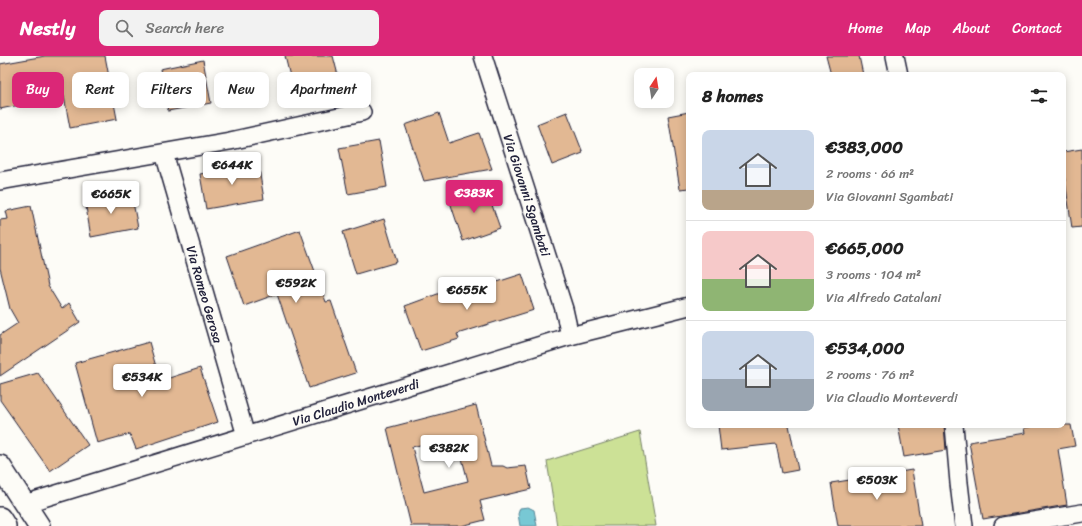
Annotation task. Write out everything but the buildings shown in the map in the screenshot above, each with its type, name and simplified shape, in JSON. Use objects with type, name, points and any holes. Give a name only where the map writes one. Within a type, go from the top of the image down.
[{"type":"street","name":"Via Giovanni Sgambati","points":[[483,56],[564,308],[570,336]]},
{"type":"street","points":[[895,56],[898,72]]},
{"type":"street","points":[[0,181],[230,141],[362,112]]},
{"type":"street","name":"Via Romeo Gerosa","points":[[164,153],[246,436]]},
{"type":"street","name":"Via Claudio Monteverdi","points":[[24,504],[570,336],[686,307]]},
{"type":"street","points":[[954,428],[964,526]]},
{"type":"street","points":[[0,466],[38,526]]},
{"type":"street","points":[[1003,526],[1082,513]]},
{"type":"street","points":[[0,518],[5,526]]},
{"type":"green space","points":[[640,432],[656,526],[557,526],[547,461]]},
{"type":"water","points":[[528,507],[534,510],[537,526],[520,526],[518,514],[520,508]]}]
